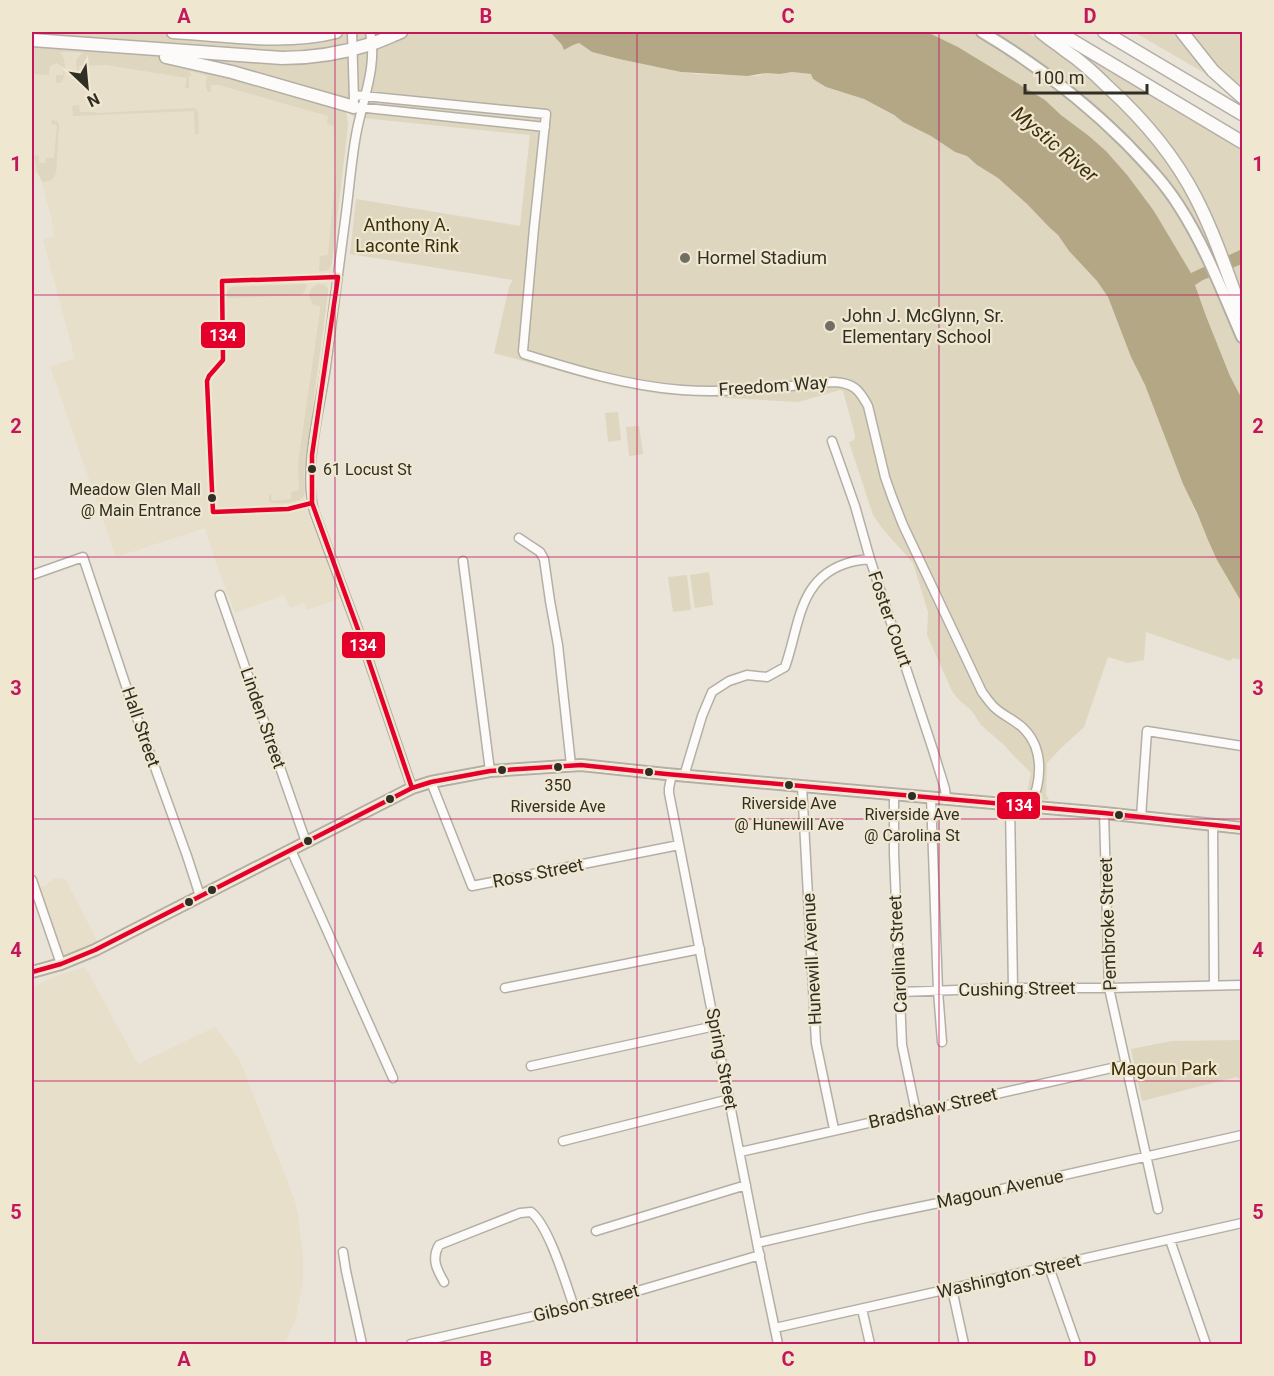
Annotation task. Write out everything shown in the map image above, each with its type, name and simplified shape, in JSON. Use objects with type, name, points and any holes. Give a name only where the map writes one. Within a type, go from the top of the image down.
[{"type":"highway","points":[[173,32],[288,38],[336,32]]},
{"type":"highway","points":[[32,40],[275,58],[314,56],[353,49],[371,38],[401,32]]},
{"type":"highway","points":[[1041,32],[1109,87],[1147,128],[1182,173],[1207,222],[1242,313]]},
{"type":"highway","points":[[1058,32],[1197,113],[1242,142]]},
{"type":"highway","points":[[1104,32],[1242,114]]},
{"type":"highway","points":[[1182,32],[1213,72],[1242,97]]},
{"type":"highway","points":[[122,46],[357,104]]},
{"type":"main road","points":[[982,32],[1026,60],[1080,101],[1119,136],[1161,180],[1193,230],[1242,337]]},
{"type":"main road","points":[[32,972],[61,964],[95,950],[412,788],[431,782],[490,771],[570,765],[1010,804],[1242,828]]},
{"type":"street","points":[[352,32],[357,104],[356,133],[312,455],[310,472],[312,503],[412,788]]},
{"type":"street","points":[[365,97],[372,59],[371,38]]},
{"type":"street","name":"Freedom Way","points":[[357,104],[365,97],[546,114],[524,354],[622,381],[683,390],[736,390],[834,382],[847,382],[856,388],[868,406],[891,497],[982,692],[994,707],[1025,730],[1033,742],[1038,756],[1039,777],[1037,791],[1030,806]]},
{"type":"street","points":[[357,104],[545,127]]},
{"type":"street","name":"Foster Court","points":[[832,441],[933,750],[946,798]]},
{"type":"street","points":[[519,538],[540,552],[544,559],[558,645],[570,765]]},
{"type":"street","name":"Hall Street","points":[[32,575],[83,557],[200,896]]},
{"type":"street","name":"Spring Street","points":[[778,1344],[669,788],[678,775],[712,692],[729,681],[747,675],[766,677],[784,667],[807,595],[817,580],[842,565],[870,559]]},
{"type":"street","points":[[463,561],[490,771]]},
{"type":"street","name":"Linden Street","points":[[220,595],[306,842]]},
{"type":"street","points":[[1141,817],[1147,731],[1242,746]]},
{"type":"street","name":"Ross Street","points":[[431,782],[472,886],[679,844]]},
{"type":"street","name":"Hunewill Avenue","points":[[802,786],[816,1043],[834,1130]]},
{"type":"street","name":"Carolina Street","points":[[894,794],[894,854],[903,1054],[916,1112]]},
{"type":"street","points":[[931,797],[942,1042]]},
{"type":"street","points":[[1010,804],[1013,988]]},
{"type":"street","name":"Pembroke Street","points":[[1104,813],[1109,988],[1158,1209]]},
{"type":"street","points":[[1213,824],[1214,986]]},
{"type":"street","points":[[291,850],[393,1078]]},
{"type":"street","points":[[32,879],[61,964]]},
{"type":"street","points":[[505,988],[700,949]]},
{"type":"street","name":"Cushing Street","points":[[900,992],[1242,985]]},
{"type":"street","points":[[531,1066],[715,1026]]},
{"type":"street","name":"Bradshaw Street","points":[[740,1152],[1125,1065]]},
{"type":"street","points":[[563,1140],[730,1099]]},
{"type":"street","name":"Magoun Avenue","points":[[757,1243],[1242,1135]]},
{"type":"street","points":[[596,1231],[746,1185]]},
{"type":"street","points":[[444,1282],[437,1271],[435,1261],[435,1253],[439,1245],[520,1213],[531,1212],[545,1232],[574,1307]]},
{"type":"street","name":"Washington Street","points":[[775,1328],[1242,1224]]},
{"type":"street","points":[[1170,1240],[1206,1344]]},
{"type":"street","points":[[343,1252],[362,1344]]},
{"type":"street","name":"Gibson Street","points":[[411,1344],[617,1297],[760,1255]]},
{"type":"street","points":[[1049,1267],[1076,1344]]},
{"type":"street","points":[[952,1289],[964,1344]]},
{"type":"street","points":[[862,1309],[870,1344]]},
{"type":"shaded area","points":[[32,50],[96,55],[185,69],[347,114],[348,130],[304,479],[308,515],[341,598],[307,610],[304,603],[290,608],[284,595],[235,613],[205,528],[116,557],[50,366],[75,359],[43,239],[54,236],[51,217],[40,176],[32,171]]},
{"type":"shaded area","points":[[55,878],[66,880],[99,945],[62,962],[37,888]]},
{"type":"shaded area","points":[[85,967],[138,1064],[215,1027],[240,1061],[294,1198],[298,1216],[303,1255],[303,1281],[296,1318],[285,1344],[32,1344],[32,988],[51,978]]},
{"type":"green space","name":"Anthony A. Laconte Rink","points":[[32,32],[550,32],[564,50],[579,43],[592,52],[696,74],[758,76],[766,73],[792,72],[811,74],[826,87],[864,99],[955,152],[967,156],[998,178],[1058,235],[1108,297],[1183,484],[1226,576],[1242,603],[1242,660],[1233,658],[1230,661],[1146,632],[1144,660],[1128,663],[1108,657],[1084,727],[1047,763],[1046,794],[1049,800],[1020,798],[1027,792],[1031,773],[981,725],[972,711],[952,691],[927,635],[928,612],[913,563],[873,515],[849,442],[854,440],[855,435],[843,391],[798,402],[659,394],[610,385],[494,353],[509,287],[513,280],[350,254],[356,199],[520,226],[530,135],[355,117],[346,112],[348,124],[332,263],[328,270],[320,271],[320,256],[328,255],[336,171],[334,126],[327,124],[328,116],[219,85],[211,85],[211,92],[208,92],[206,80],[208,76],[189,71],[192,76],[189,76],[189,89],[185,87],[187,78],[106,65],[79,66],[79,72],[77,72],[76,60],[82,53],[60,52],[64,59],[65,72],[61,83],[56,83],[56,75],[63,75],[64,67],[56,63],[50,66],[49,75],[32,74]]},
{"type":"green space","points":[[927,32],[1026,32],[1037,38],[1059,41],[1242,147],[1242,249],[1191,273],[1154,211],[1106,151],[1045,100],[958,47]]},
{"type":"green space","points":[[1134,32],[1242,32],[1242,95]]},
{"type":"green space","points":[[79,105],[80,112],[97,113],[195,108],[198,112],[199,134],[195,134],[194,111],[73,116],[72,107]]},
{"type":"green space","points":[[52,120],[57,121],[59,125],[56,174],[51,180],[42,182],[34,157],[39,156],[39,163],[45,163],[46,158],[54,158],[57,125],[51,124]]},
{"type":"green space","points":[[1242,264],[1242,399],[1230,376],[1195,285]]},
{"type":"green space","points":[[307,284],[301,295],[229,298],[226,296],[232,287]]},
{"type":"green space","points":[[318,284],[325,285],[328,292],[304,470],[305,493],[302,498],[294,502],[271,503],[269,494],[272,501],[291,499],[291,492],[299,490],[298,464],[320,311],[320,306],[313,305],[309,295],[312,288]]},
{"type":"green space","points":[[618,412],[621,440],[608,442],[605,413]]},
{"type":"green space","points":[[639,426],[643,454],[629,456],[626,427]]},
{"type":"green space","points":[[709,572],[713,605],[695,608],[690,575]]},
{"type":"green space","points":[[687,575],[691,610],[673,612],[668,577]]},
{"type":"green space","name":"Magoun Park","points":[[1242,1040],[1242,1078],[1237,1077],[1142,1101],[1131,1049],[1172,1041]]},
{"type":"water","name":"Mystic River","points":[[550,32],[927,32],[958,47],[1045,100],[1106,151],[1154,211],[1191,273],[1242,249],[1242,264],[1195,285],[1230,376],[1242,399],[1242,603],[1217,560],[1183,484],[1108,297],[1058,235],[998,178],[967,156],[955,152],[894,115],[864,99],[826,87],[813,79],[811,74],[792,72],[748,76],[681,72],[592,52],[579,43],[564,50]]},
{"type":"transit line","name":"134","points":[[338,277],[312,455],[312,503],[288,509],[213,512],[207,381],[223,360],[222,281],[338,277]]},
{"type":"transit line","name":"134","points":[[312,503],[412,788]]},
{"type":"transit line","name":"134","points":[[32,972],[61,964],[95,950],[412,788],[431,782],[490,771],[581,765],[1104,813],[1242,828]]},
{"type":"place","name":"Hormel Stadium","points":[[685,258]]},
{"type":"place","name":"John J. McGlynn, Sr. Elementary School","points":[[830,326]]},
{"type":"place","name":"61 Locust St","points":[[312,469]]},
{"type":"place","name":"Meadow Glen Mall @ Main Entrance","points":[[212,498]]},
{"type":"place","name":"350 Riverside Ave","points":[[558,767]]},
{"type":"place","name":"Riverside Ave @ Hunewill Ave","points":[[789,785]]},
{"type":"place","name":"Riverside Ave @ Carolina St","points":[[912,796]]}]
